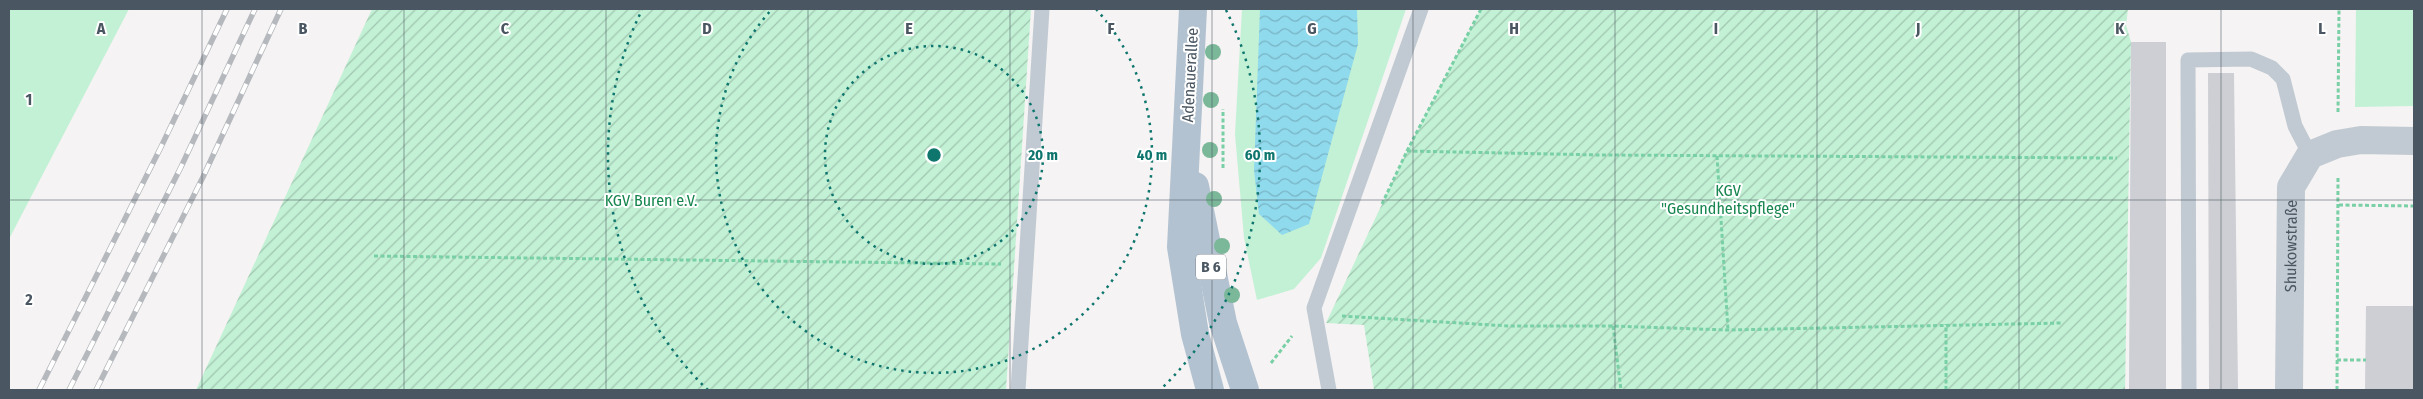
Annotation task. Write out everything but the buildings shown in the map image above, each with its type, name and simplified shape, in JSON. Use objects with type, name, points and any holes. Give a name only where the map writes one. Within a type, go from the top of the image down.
[{"type":"main road","name":"Adenauerallee","points":[[1193,9],[1181,247],[1195,334],[1210,390]]},
{"type":"main road","name":"Adenauerallee","points":[[1186,142],[1223,323],[1245,390]]},
{"type":"street","points":[[2310,155],[2337,144],[2361,140],[2414,141]]},
{"type":"street","name":"Shukowstraße","points":[[2289,390],[2290,187],[2310,155]]},
{"type":"lane","points":[[1018,390],[1042,9]]},
{"type":"lane","points":[[1329,390],[1314,308],[1421,9]]},
{"type":"lane","points":[[2189,390],[2188,60],[2251,59],[2272,68],[2283,79],[2295,126],[2310,155]]},
{"type":"path","points":[[1379,211],[1407,151],[1481,9]]},
{"type":"path","points":[[2337,144],[2339,9]]},
{"type":"path","points":[[1224,100],[1224,174]]},
{"type":"path","points":[[1407,151],[1717,156],[2117,158]]},
{"type":"path","points":[[1717,156],[1728,330]]},
{"type":"path","points":[[2337,390],[2339,205],[2414,206]]},
{"type":"path","points":[[374,256],[1026,264]]},
{"type":"path","points":[[1270,365],[1314,308]]},
{"type":"path","points":[[1338,316],[1509,326],[1613,326],[1728,330],[2062,323]]},
{"type":"path","points":[[1946,324],[1946,390]]},
{"type":"path","points":[[1613,326],[1621,390]]},
{"type":"path","points":[[2337,360],[2366,360]]},
{"type":"green space","points":[[9,9],[129,9],[9,239]]},
{"type":"green space","name":"KGV Buren e.V.","points":[[372,9],[1031,9],[1006,390],[196,390]]},
{"type":"green space","points":[[1242,9],[1406,9],[1321,258],[1294,289],[1257,300],[1244,238],[1235,134]]},
{"type":"green space","name":"KGV \"Gesundheitspflege\"","points":[[1481,9],[2128,9],[2126,25],[2131,42],[2125,390],[1374,390],[1364,325],[1326,323],[1407,151]]},
{"type":"green space","points":[[2356,9],[2414,9],[2414,106],[2355,107]]},
{"type":"water","points":[[1260,9],[1357,9],[1358,44],[1309,224],[1282,235],[1259,214],[1254,170]]},
{"type":"railway","points":[[39,390],[161,147],[227,9]]},
{"type":"railway","points":[[69,390],[181,167],[255,9]]},
{"type":"railway","points":[[96,390],[203,177],[281,9]]}]
